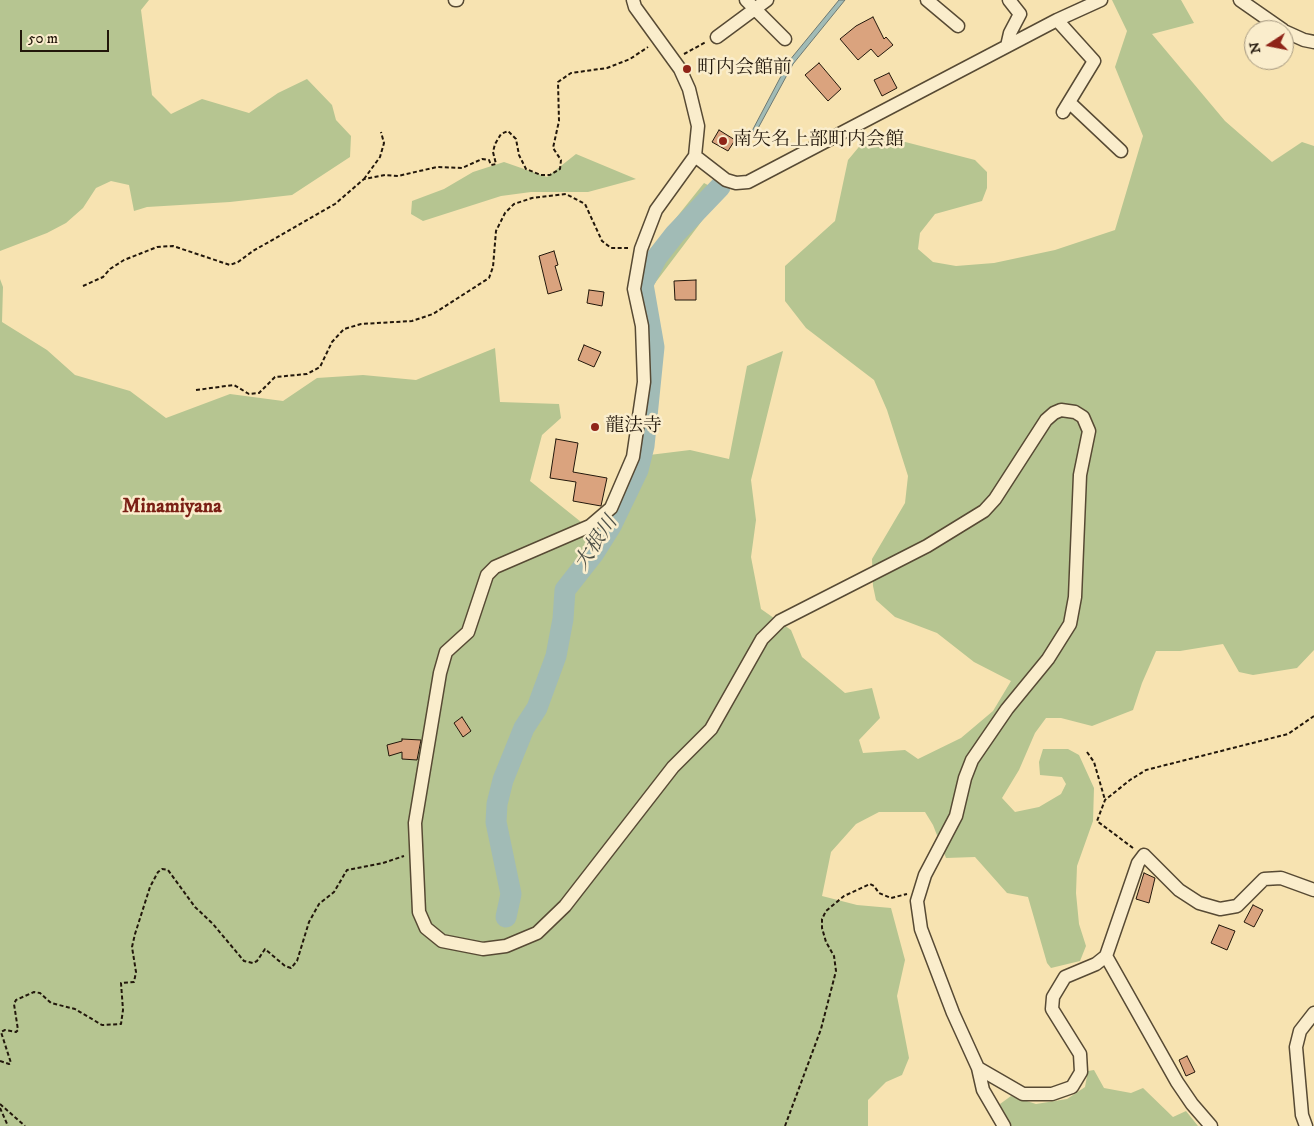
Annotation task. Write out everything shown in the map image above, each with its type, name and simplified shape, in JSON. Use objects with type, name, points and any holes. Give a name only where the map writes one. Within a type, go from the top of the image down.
[{"type":"street","points":[[633,0],[635,7],[680,69],[689,88],[698,126],[695,156],[656,210],[640,249],[634,290],[642,326],[644,382],[632,457],[623,482],[610,508],[590,526],[510,559],[495,567],[487,575],[468,632],[446,652],[442,666],[425,775],[419,796],[414,839],[419,912],[426,928],[442,941],[483,949],[506,946],[537,934],[565,906],[673,767],[711,729],[762,639],[780,621],[927,546],[984,511],[995,499],[1046,420],[1061,410],[1075,412],[1082,417],[1089,431],[1080,475],[1075,597],[1070,624],[1048,659],[1007,709],[972,760],[965,778],[956,816],[925,875],[920,889],[917,911],[921,929],[953,1013],[978,1068],[983,1090],[1004,1126]]},
{"type":"street","points":[[746,0],[785,39]]},
{"type":"street","points":[[712,39],[768,0]]},
{"type":"street","points":[[927,0],[958,26]]},
{"type":"street","points":[[1007,46],[1010,33],[1020,14],[1009,0]]},
{"type":"street","points":[[695,156],[726,180],[736,183],[748,182],[1057,20],[1101,0]]},
{"type":"street","points":[[1240,0],[1269,20]]},
{"type":"street","points":[[1057,20],[1094,61],[1066,107],[1121,151]]},
{"type":"street","points":[[1294,35],[1314,42]]},
{"type":"street","points":[[978,1068],[1023,1094],[1052,1094],[1072,1087],[1081,1072],[1080,1054],[1052,1009],[1053,997],[1064,977],[1096,964],[1106,956],[1138,863],[1144,854],[1179,890],[1200,902],[1220,909],[1237,906],[1264,879],[1281,878],[1314,890]]},
{"type":"street","points":[[1106,956],[1177,1082],[1192,1104],[1211,1126]]},
{"type":"street","points":[[1306,1126],[1302,1114],[1296,1047],[1300,1031],[1314,1012]]},
{"type":"path","points":[[364,179],[385,175],[398,176],[437,167],[462,168],[482,159],[489,160],[491,165],[496,164],[493,152],[494,144],[500,134],[508,131],[516,139],[519,155],[526,169],[541,175],[550,175],[560,169],[561,160],[553,148],[559,121],[558,82],[571,74],[607,68],[630,59],[658,39]]},
{"type":"path","points":[[679,56],[712,39]]},
{"type":"path","points":[[83,286],[103,278],[110,269],[124,260],[157,247],[173,246],[230,265],[238,262],[253,251],[335,204],[364,179],[380,157],[384,143],[381,132]]},
{"type":"path","points":[[196,390],[234,385],[249,394],[259,393],[275,377],[308,374],[320,367],[332,342],[344,329],[361,324],[412,321],[433,314],[489,278],[493,267],[496,232],[504,213],[514,204],[532,198],[566,194],[585,204],[602,241],[611,248],[640,249]]},
{"type":"path","points":[[1144,854],[1097,821],[1105,800],[1146,770],[1288,734],[1314,716]]},
{"type":"path","points":[[1087,752],[1094,762],[1105,800]]},
{"type":"path","points":[[0,1061],[11,1063],[1,1032],[5,1030],[16,1032],[18,1030],[14,1004],[16,1000],[34,992],[40,993],[51,1003],[75,1009],[102,1024],[120,1024],[123,1010],[121,983],[124,981],[134,982],[136,972],[132,947],[135,934],[150,887],[158,872],[162,869],[168,870],[196,907],[214,924],[244,961],[253,964],[265,949],[285,966],[291,968],[297,961],[310,922],[319,904],[334,892],[347,870],[399,858],[409,852],[414,839]]},
{"type":"path","points":[[785,1126],[821,1029],[836,971],[834,956],[826,942],[822,928],[822,919],[826,910],[844,896],[870,884],[879,893],[891,898],[920,889]]},
{"type":"path","points":[[0,1104],[25,1126]]},
{"type":"path","points":[[0,1108],[8,1126]]},
{"type":"green space","points":[[0,0],[149,0],[141,10],[152,95],[171,114],[202,99],[249,113],[278,93],[307,79],[332,105],[336,120],[351,136],[350,157],[292,195],[230,202],[147,207],[134,211],[129,185],[111,181],[96,188],[83,208],[66,223],[47,233],[0,251]]},
{"type":"green space","points":[[1112,0],[1181,0],[1194,23],[1152,34],[1225,121],[1272,162],[1302,142],[1314,146],[1314,650],[1297,668],[1253,675],[1239,672],[1223,644],[1180,651],[1156,651],[1133,710],[1092,726],[1061,718],[1046,718],[1035,733],[1019,770],[1002,798],[1015,812],[1039,807],[1061,794],[1066,784],[1062,777],[1040,775],[1039,762],[1043,749],[1068,749],[1079,755],[1094,788],[1093,821],[1077,866],[1076,893],[1079,924],[1086,946],[1080,961],[1051,968],[1047,963],[1028,897],[1007,893],[975,857],[946,858],[933,825],[925,812],[879,812],[856,824],[831,852],[822,896],[857,905],[891,908],[905,960],[897,996],[909,1058],[902,1075],[886,1082],[868,1100],[868,1126],[0,1126],[0,279],[3,287],[2,322],[47,350],[75,375],[130,391],[166,418],[230,394],[283,401],[317,378],[363,375],[416,380],[495,348],[500,402],[559,404],[561,418],[542,435],[530,481],[591,530],[614,510],[628,491],[633,457],[690,450],[729,459],[747,366],[783,351],[751,480],[756,520],[751,557],[761,609],[791,630],[802,657],[845,693],[872,688],[880,718],[859,740],[863,753],[905,750],[918,759],[961,738],[993,711],[1011,681],[974,662],[937,633],[895,617],[876,600],[873,586],[872,559],[905,503],[908,476],[887,410],[874,380],[806,328],[785,301],[785,266],[835,221],[848,160],[863,142],[886,137],[975,160],[987,172],[987,188],[982,201],[935,214],[920,233],[918,249],[933,262],[956,266],[994,263],[1055,250],[1115,230],[1143,136],[1115,67],[1127,31]]},
{"type":"green space","points":[[576,154],[636,179],[588,192],[531,192],[501,196],[423,221],[411,214],[412,201],[444,189],[473,172],[504,162],[547,177]]},
{"type":"green space","points":[[704,183],[723,193],[637,307],[636,274],[664,233]]},
{"type":"green space","points":[[1094,1070],[1104,1088],[1131,1093],[1143,1088],[1173,1117],[1186,1111],[1198,1126],[1005,1126],[1000,1104],[1011,1096],[1036,1104],[1067,1099],[1085,1087],[1088,1071]]},
{"type":"water","points":[[839,0],[845,0],[793,64],[756,132],[752,131],[789,61]]},
{"type":"building","points":[[873,17],[884,39],[886,37],[893,45],[878,57],[871,49],[858,60],[840,39],[856,26]]},
{"type":"building","points":[[819,63],[841,89],[828,101],[805,75]]},
{"type":"building","points":[[889,73],[897,88],[882,96],[874,80]]},
{"type":"building","name":"南矢名上部町内会館","points":[[719,130],[735,140],[728,151],[712,142]]},
{"type":"building","points":[[554,251],[558,265],[555,266],[562,290],[548,294],[539,256]]},
{"type":"building","points":[[696,280],[696,300],[675,300],[674,281]]},
{"type":"building","points":[[589,290],[604,292],[602,306],[587,303]]},
{"type":"building","points":[[584,345],[601,352],[594,367],[578,360]]},
{"type":"building","points":[[556,439],[578,443],[573,472],[607,478],[601,506],[573,501],[576,482],[550,478]]},
{"type":"building","points":[[462,717],[471,731],[463,737],[454,723]]},
{"type":"building","points":[[402,739],[421,740],[417,760],[402,759],[402,752],[389,756],[387,745],[402,741]]},
{"type":"building","points":[[1144,873],[1155,878],[1149,903],[1136,899]]},
{"type":"building","points":[[1253,905],[1263,910],[1254,927],[1244,922]]},
{"type":"building","points":[[1219,925],[1235,931],[1227,950],[1211,943]]},
{"type":"building","points":[[1187,1056],[1195,1072],[1186,1076],[1179,1060]]},
{"type":"waterway","name":"大根川","points":[[506,917],[511,894],[496,822],[497,804],[503,780],[524,728],[537,708],[556,656],[563,619],[565,590],[594,553],[611,526],[638,470],[644,446],[654,347],[643,284],[657,257],[675,234],[720,187]]},
{"type":"place","name":"町内会館前","points":[[687,69]]},
{"type":"place","name":"南矢名上部町内会館","points":[[723,141]]},
{"type":"place","name":"龍法寺","points":[[595,427]]},
{"type":"district","name":"Minamiyana","points":[[172,508]]}]
